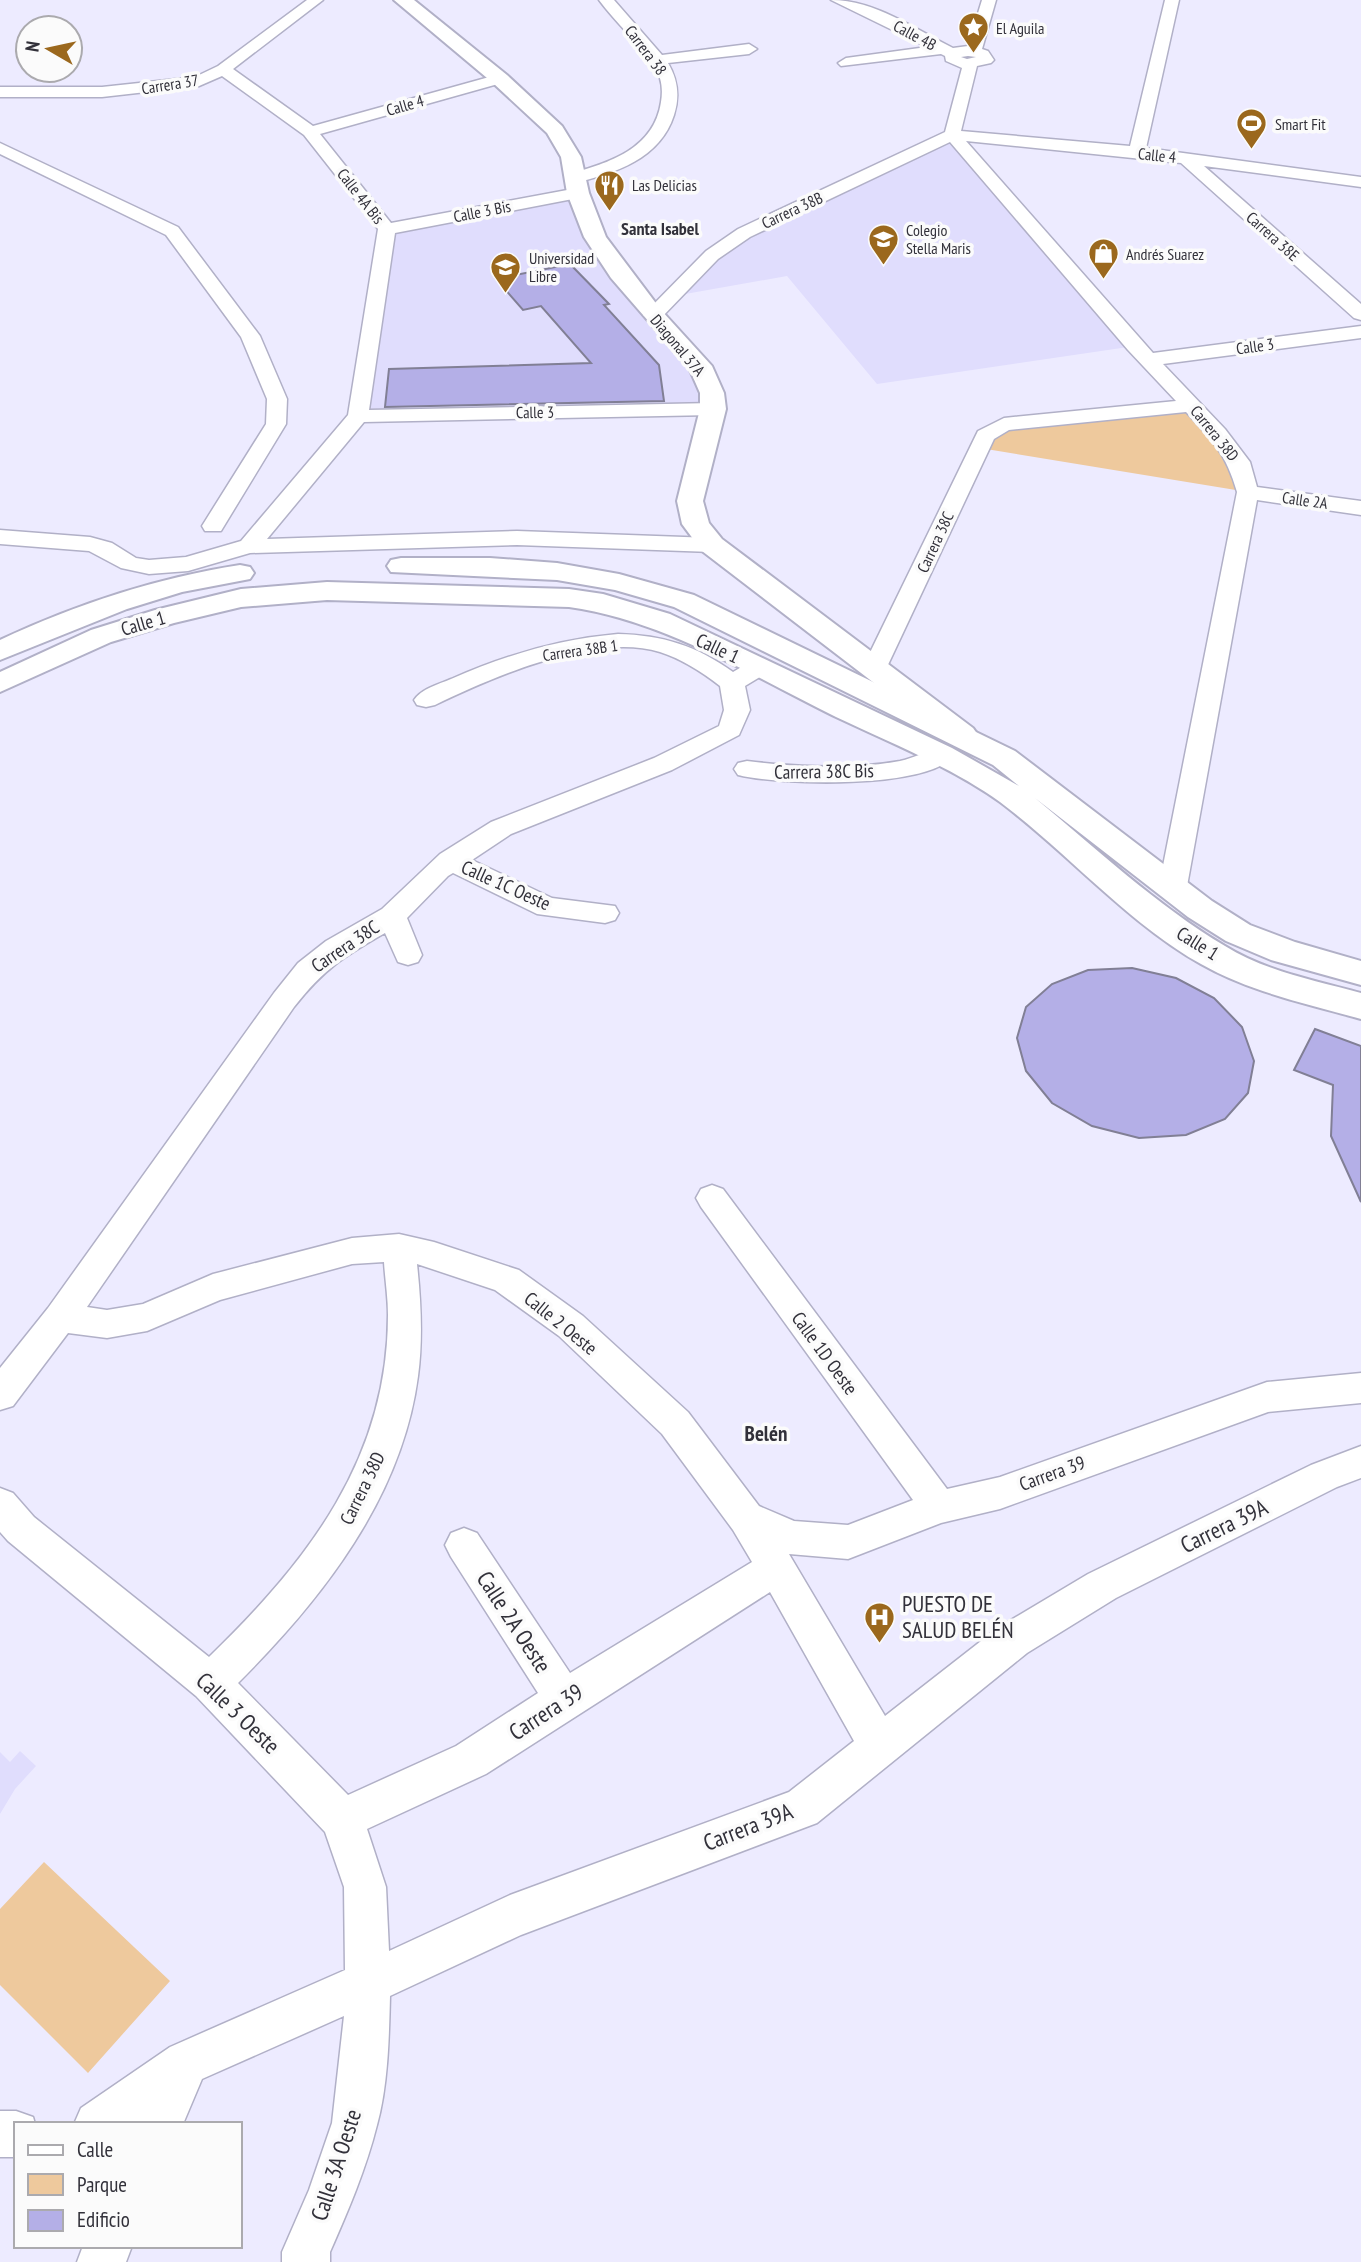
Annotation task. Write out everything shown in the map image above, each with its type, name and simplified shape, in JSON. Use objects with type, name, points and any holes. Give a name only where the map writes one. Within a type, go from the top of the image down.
[{"type":"main road","name":"Diagonal 37A","points":[[404,0],[500,79],[555,130],[566,146],[594,237],[653,315],[700,366],[712,393],[712,409],[690,501],[696,524],[712,545],[874,669],[951,745]]},
{"type":"main road","name":"Calle 1","points":[[0,651],[86,613],[143,595],[227,575],[327,566],[532,568],[605,579],[684,601],[951,745],[1170,926],[1214,956],[1272,981],[1361,1006]]},
{"type":"main road","name":"Calle 1","points":[[0,683],[82,643],[165,616],[241,598],[327,591],[526,595],[603,603],[660,620],[760,667],[951,745],[1004,758],[1200,909],[1238,933],[1283,951],[1361,973]]},
{"type":"street","name":"Carrera 37","points":[[0,92],[102,92],[199,81],[223,69],[316,0]]},
{"type":"street","name":"Carrera 38","points":[[576,185],[635,156],[656,139],[666,119],[670,99],[668,77],[606,0]]},
{"type":"street","name":"Calle 4B","points":[[838,0],[864,9],[947,52],[955,62],[972,58]]},
{"type":"street","points":[[952,135],[989,0]]},
{"type":"street","points":[[1137,152],[1172,0]]},
{"type":"street","points":[[657,60],[749,48]]},
{"type":"street","points":[[832,51],[851,69],[947,52]]},
{"type":"street","name":"Calle 4A Bis","points":[[223,69],[310,132],[387,229],[358,416]]},
{"type":"street","name":"Calle 4","points":[[310,132],[500,79]]},
{"type":"street","name":"Calle 4","points":[[952,135],[1137,152],[1361,182]]},
{"type":"street","name":"Carrera 38B","points":[[653,315],[712,255],[744,233],[952,135]]},
{"type":"street","name":"Carrera 38D","points":[[952,135],[1149,360],[1193,405],[1240,462],[1248,492],[1173,886]]},
{"type":"street","points":[[0,148],[172,231],[250,336],[277,399],[276,424],[213,526]]},
{"type":"street","name":"Carrera 38E","points":[[1185,158],[1361,314]]},
{"type":"street","name":"Calle 3 Bis","points":[[387,229],[576,185]]},
{"type":"street","name":"Calle 3","points":[[1149,360],[1361,332]]},
{"type":"street","name":"Carrera 38C","points":[[874,669],[985,435],[1004,424],[1193,405]]},
{"type":"street","name":"Calle 3","points":[[358,416],[712,409]]},
{"type":"street","points":[[249,546],[358,416]]},
{"type":"street","name":"Calle 2A","points":[[1248,492],[1361,508]]},
{"type":"street","points":[[0,537],[90,544],[104,548],[129,563],[149,567],[188,564],[249,546],[517,538],[712,545]]},
{"type":"street","name":"Carrera 38B 1","points":[[426,699],[492,669],[549,652],[592,645],[647,642],[675,649],[707,664],[732,682]]},
{"type":"street","points":[[732,682],[760,667]]},
{"type":"street","name":"Carrera 38C","points":[[0,1395],[60,1318],[284,1000],[308,970],[336,948],[392,916],[426,880],[450,860],[500,828],[663,764],[730,730],[737,710],[732,682]]},
{"type":"street","name":"Carrera 38C Bis","points":[[747,769],[826,774],[871,772],[923,764],[951,745]]},
{"type":"street","name":"Calle 1C Oeste","points":[[450,860],[547,907],[605,912]]},
{"type":"street","points":[[392,916],[408,955]]},
{"type":"street","name":"Calle 1D Oeste","points":[[712,1198],[939,1507]]},
{"type":"street","name":"Carrera 38D","points":[[210,1683],[260,1636],[303,1587],[339,1536],[367,1485],[387,1434],[401,1384],[406,1336],[405,1290],[399,1247]]},
{"type":"street","name":"Calle 2 Oeste","points":[[60,1318],[107,1325],[147,1317],[213,1288],[352,1251],[399,1247],[435,1255],[507,1280],[570,1326],[675,1423],[746,1518],[879,1745]]},
{"type":"street","name":"Carrera 39","points":[[746,1518],[792,1538],[848,1542],[939,1507],[1000,1493],[1267,1397],[1361,1388]]},
{"type":"street","name":"Carrera 39A","points":[[100,2122],[186,2063],[510,1917],[802,1808],[1013,1640],[1102,1587],[1324,1476],[1361,1462]]},
{"type":"street","name":"Calle 3 Oeste","points":[[7,1526],[210,1683],[342,1819],[365,1887],[368,1983]]},
{"type":"street","name":"Calle 2A Oeste","points":[[464,1545],[564,1699]]},
{"type":"street","name":"Carrera 39","points":[[342,1819],[471,1760],[777,1567]]},
{"type":"street","name":"Calle 3A Oeste","points":[[304,2259],[331,2194],[355,2123],[366,2040],[368,1983]]},
{"type":"street","points":[[161,2122],[186,2063]]},
{"type":"shaded area","name":"Colegio Stella Maris","points":[[952,135],[1135,346],[877,384],[787,276],[674,296],[712,255]]},
{"type":"shaded area","name":"Universidad Libre","points":[[578,193],[595,237],[700,366],[713,409],[358,416],[387,229]]},
{"type":"shaded area","points":[[20,1751],[36,1766],[15,1789],[0,1814],[0,1752],[10,1762]]},
{"type":"green space","points":[[1193,405],[1248,492],[980,448],[1004,424]]},
{"type":"green space","points":[[44,1862],[170,1981],[88,2073],[0,1985],[0,1909]]},
{"type":"building","points":[[570,264],[609,304],[604,305],[659,365],[664,401],[385,407],[389,369],[591,363],[541,306],[523,310],[496,279]]},
{"type":"building","points":[[1132,968],[1176,978],[1214,998],[1242,1027],[1254,1061],[1248,1093],[1225,1119],[1186,1135],[1139,1138],[1092,1126],[1052,1103],[1026,1071],[1017,1038],[1026,1007],[1052,984],[1088,970]]},
{"type":"building","points":[[1315,1029],[1361,1046],[1361,1202],[1331,1136],[1333,1085],[1294,1070]]},
{"type":"place","name":"El Aguila","points":[[973,55]]},
{"type":"place","name":"Smart Fit","points":[[1252,151]]},
{"type":"place","name":"Las Delicias","points":[[609,212]]},
{"type":"place","name":"Colegio Stella Maris","points":[[883,266]]},
{"type":"place","name":"Andrés Suarez","points":[[1103,281]]},
{"type":"place","name":"Universidad Libre","points":[[506,294]]},
{"type":"place","name":"PUESTO DE SALUD BELÉN","points":[[879,1644]]},
{"type":"district","name":"Santa Isabel","points":[[660,229]]},
{"type":"district","name":"Belén","points":[[766,1434]]}]
